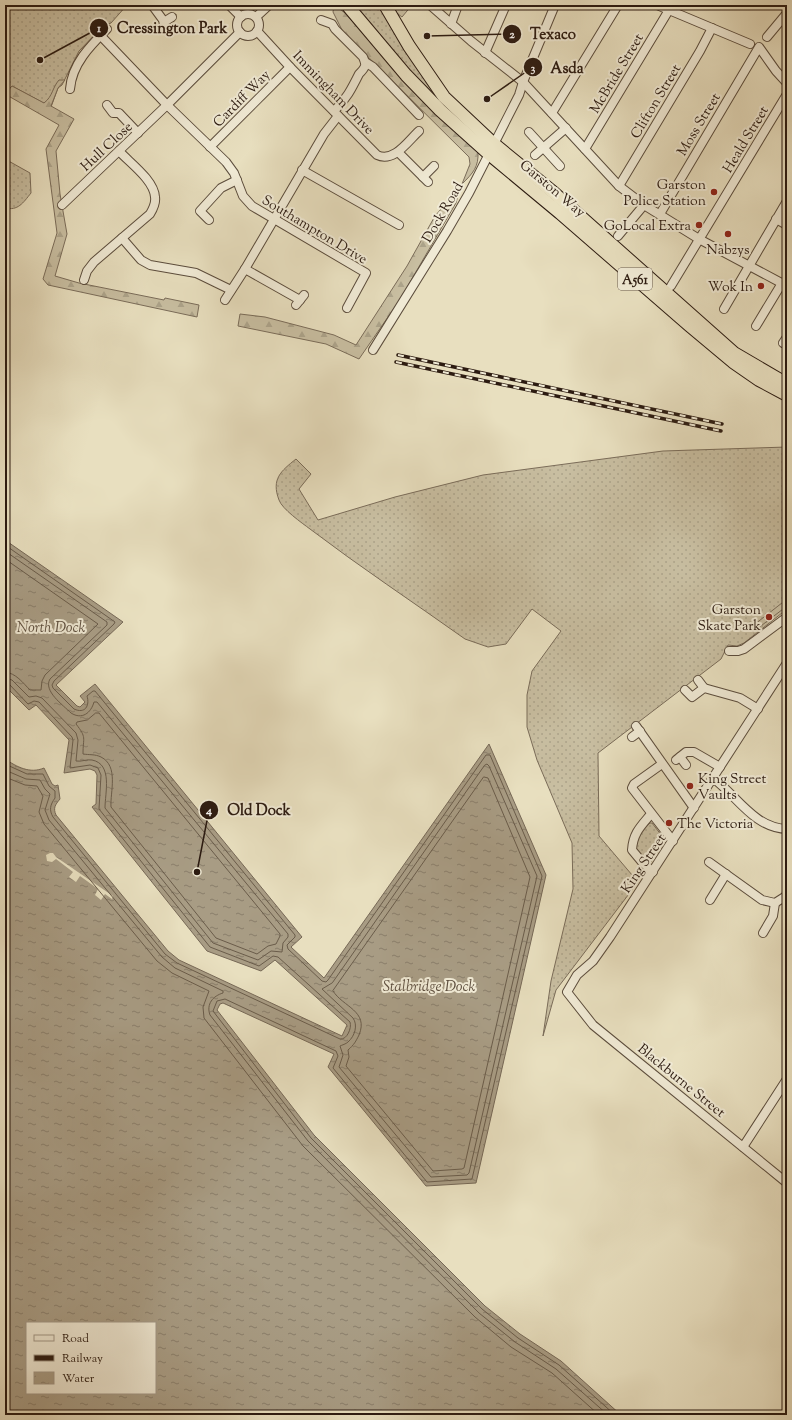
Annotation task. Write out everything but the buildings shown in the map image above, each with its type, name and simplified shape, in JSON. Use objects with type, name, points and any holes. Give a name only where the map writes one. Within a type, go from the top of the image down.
[{"type":"highway","name":"Garston Way","points":[[347,5],[411,80],[440,110],[491,149],[554,193],[734,353],[787,384]]},
{"type":"highway","name":"Garston Way","points":[[385,5],[409,46],[444,97],[491,149],[566,218],[733,362],[759,380],[787,395]]},
{"type":"street","points":[[152,5],[165,26],[172,17]]},
{"type":"street","points":[[229,5],[241,17]]},
{"type":"street","points":[[256,17],[269,5]]},
{"type":"street","points":[[430,5],[485,53],[523,82],[619,186],[644,205],[699,239],[784,284],[756,326]]},
{"type":"street","points":[[451,24],[458,5]]},
{"type":"street","points":[[485,53],[506,5]]},
{"type":"street","name":"Dock Road","points":[[372,350],[447,231],[491,149],[519,95],[555,5]]},
{"type":"street","points":[[552,113],[618,5]]},
{"type":"street","points":[[657,5],[750,44]]},
{"type":"street","points":[[783,5],[787,9]]},
{"type":"street","name":"McBride Street","points":[[585,149],[669,10]]},
{"type":"street","points":[[767,37],[787,13]]},
{"type":"street","points":[[249,14],[256,17],[260,25],[257,31],[248,36],[240,32],[237,24],[241,17],[249,14]]},
{"type":"street","points":[[225,300],[352,89],[360,72],[364,68],[365,62],[363,57],[335,29],[334,22],[321,20]]},
{"type":"street","name":"Clifton Street","points":[[619,186],[696,58],[712,28]]},
{"type":"street","points":[[70,89],[73,75],[80,59],[107,29]]},
{"type":"street","name":"Immingham Drive","points":[[257,31],[290,67],[377,155],[382,157],[391,156],[398,152]]},
{"type":"street","name":"Hull Close","points":[[62,205],[167,105],[240,32]]},
{"type":"street","name":"Southampton Drive","points":[[100,36],[167,105],[226,162],[234,173],[243,196],[252,206],[366,273],[347,308]]},
{"type":"street","name":"Moss Street","points":[[660,214],[759,47],[776,71],[787,83]]},
{"type":"street","points":[[365,62],[373,67],[419,115]]},
{"type":"street","name":"Cardiff Way","points":[[210,147],[290,67]]},
{"type":"street","name":"Heald Street","points":[[671,286],[787,94]]},
{"type":"street","points":[[107,105],[113,113],[119,113],[138,133]]},
{"type":"street","points":[[534,155],[566,128]]},
{"type":"street","points":[[419,131],[398,152],[426,179],[434,166]]},
{"type":"street","points":[[529,132],[560,166]]},
{"type":"street","points":[[84,280],[87,271],[94,262],[150,214],[154,205],[154,191],[149,182],[119,151]]},
{"type":"street","points":[[302,170],[399,226]]},
{"type":"street","points":[[209,220],[200,211],[221,188],[237,180]]},
{"type":"street","points":[[724,309],[787,202]]},
{"type":"street","points":[[618,236],[644,205]]},
{"type":"street","points":[[776,219],[787,225]]},
{"type":"street","points":[[122,238],[141,260],[150,265],[196,273],[231,290]]},
{"type":"street","points":[[245,269],[300,300]]},
{"type":"street","points":[[729,651],[744,649],[787,617]]},
{"type":"street","name":"King Street","points":[[567,992],[578,975],[593,961],[653,872],[787,663]]},
{"type":"street","points":[[698,680],[704,688],[740,698],[758,709]]},
{"type":"street","points":[[685,690],[692,697],[704,688]]},
{"type":"street","points":[[632,737],[638,729],[694,808]]},
{"type":"street","points":[[686,765],[678,758],[686,752],[694,752],[720,767]]},
{"type":"street","points":[[662,764],[634,784],[632,788],[673,841]]},
{"type":"street","points":[[713,778],[754,817],[768,825],[787,829]]},
{"type":"street","points":[[651,814],[636,833],[632,850],[653,872]]},
{"type":"street","points":[[709,862],[762,900],[775,903],[786,896],[787,892]]},
{"type":"street","points":[[710,900],[726,874]]},
{"type":"street","points":[[762,933],[773,916],[775,903]]},
{"type":"street","name":"Blackburne Street","points":[[567,992],[593,1025],[787,1183]]},
{"type":"street","points":[[743,1146],[787,1079]]},
{"type":"green space","points":[[5,5],[127,5],[111,23],[103,26],[79,51],[62,85],[58,88],[51,107],[12,86],[5,94]]},
{"type":"green space","points":[[334,5],[345,13],[397,72],[478,151],[476,166],[462,184],[470,164],[469,157],[343,32],[333,12]]},
{"type":"green space","points":[[359,5],[381,5],[456,117],[438,103],[358,12],[361,8]]},
{"type":"green space","points":[[389,5],[412,5],[402,17]]},
{"type":"green space","points":[[59,80],[65,80],[58,88],[51,106],[74,119],[56,151],[60,194],[67,234],[55,276],[79,283],[164,300],[165,298],[199,305],[197,317],[48,285],[43,279],[57,233],[46,149],[59,125],[5,94],[12,86],[44,103],[49,98]]},
{"type":"green space","points":[[5,159],[30,173],[31,193],[23,203],[10,209],[5,208]]},
{"type":"green space","points":[[454,189],[459,191],[456,203],[399,301],[359,359],[326,344],[238,326],[240,314],[265,317],[334,335],[356,345],[407,266],[435,216],[448,201]]},
{"type":"green space","points":[[787,447],[787,609],[744,643],[737,646],[728,645],[721,659],[598,753],[599,836],[638,882],[556,990],[543,1036],[551,981],[573,889],[572,843],[537,760],[527,727],[527,695],[532,671],[561,631],[532,609],[506,644],[488,647],[465,639],[348,557],[293,516],[279,500],[276,486],[279,476],[296,459],[311,474],[299,489],[318,520],[395,497],[483,475],[663,451]]},
{"type":"green space","name":"Garston Skate Park","points":[[787,599],[787,606],[753,632],[750,628]]},
{"type":"green space","points":[[652,823],[665,840],[650,863],[648,863],[635,847],[638,834],[644,825],[646,826]]},
{"type":"water","points":[[5,540],[123,622],[56,685],[77,706],[80,707],[85,702],[80,696],[95,684],[302,937],[291,947],[324,978],[489,744],[546,875],[476,1183],[426,1186],[328,1067],[334,1054],[223,1003],[220,1004],[217,1010],[314,1135],[485,1306],[520,1334],[561,1361],[621,1415],[5,1415],[5,759],[24,769],[39,770],[44,768],[52,784],[55,786],[58,785],[60,799],[55,807],[56,815],[168,951],[179,960],[342,1036],[347,1025],[275,960],[261,971],[207,951],[92,807],[96,804],[97,775],[95,771],[90,769],[64,773],[69,740],[36,705],[29,710],[5,686]]},
{"type":"pier","points":[[53,853],[56,857],[113,896],[112,899],[105,894],[101,900],[95,895],[98,889],[80,876],[76,882],[69,877],[73,872],[56,859],[52,862],[47,861],[46,855]]},
{"type":"railway","points":[[398,355],[722,424]]},
{"type":"railway","points":[[396,362],[721,431]]},
{"type":"place","name":"Texaco","points":[[427,36]]},
{"type":"place","name":"Cressington Park","points":[[40,60]]},
{"type":"place","name":"Asda","points":[[487,99]]},
{"type":"place","name":"Garston Police Station","points":[[714,192]]},
{"type":"place","name":"GoLocal Extra","points":[[699,225]]},
{"type":"place","name":"Nabzys","points":[[728,234]]},
{"type":"place","name":"Wok In","points":[[761,286]]},
{"type":"place","name":"Garston Skate Park","points":[[769,617]]},
{"type":"place","name":"King Street Vaults","points":[[690,786]]},
{"type":"place","name":"The Victoria","points":[[669,823]]},
{"type":"place","name":"Old Dock","points":[[197,872]]},
{"type":"water label","name":"North Dock","points":[[51,627]]},
{"type":"water label","name":"Stalbridge Dock","points":[[429,986]]}]
